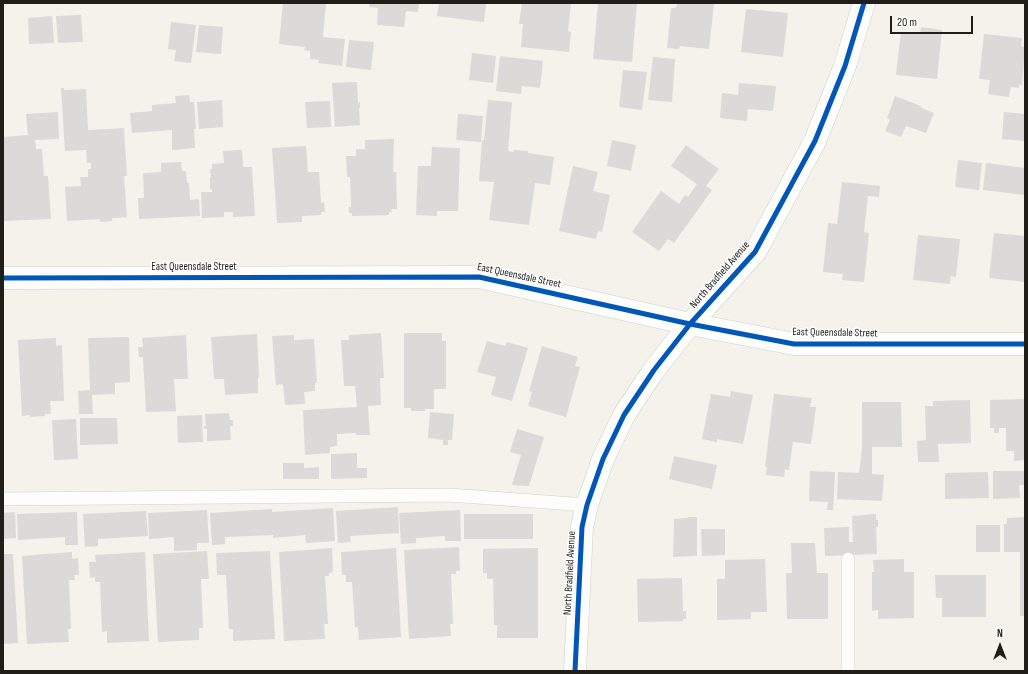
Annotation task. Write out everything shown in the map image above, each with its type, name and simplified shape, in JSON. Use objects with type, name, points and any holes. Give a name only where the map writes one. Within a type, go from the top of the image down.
[{"type":"street","name":"North Bradfield Avenue","points":[[575,671],[582,527],[587,505],[603,459],[624,415],[654,370],[690,324],[755,252],[815,141],[845,66],[864,3]]},
{"type":"street","name":"East Queensdale Street","points":[[3,278],[479,277],[690,324],[794,344],[1025,344]]},
{"type":"lane","points":[[3,499],[449,495],[587,505]]},
{"type":"lane","points":[[848,559],[848,671]]},
{"type":"building","points":[[283,3],[326,3],[323,37],[345,39],[342,66],[318,63],[319,60],[310,59],[310,51],[304,50],[305,47],[279,44]]},
{"type":"building","points":[[369,3],[419,3],[418,12],[406,11],[404,27],[377,25],[378,8],[369,7]]},
{"type":"building","points":[[439,3],[486,3],[484,22],[437,16]]},
{"type":"building","points":[[522,3],[571,3],[568,31],[571,32],[569,52],[521,47],[523,24],[519,24]]},
{"type":"building","points":[[598,3],[637,3],[632,62],[593,59]]},
{"type":"building","points":[[677,3],[714,4],[709,49],[680,46],[679,49],[667,48],[671,8],[676,8]]},
{"type":"building","points":[[746,9],[788,13],[783,57],[741,52]]},
{"type":"building","points":[[81,15],[83,42],[58,43],[56,16]]},
{"type":"building","points":[[52,16],[54,43],[29,44],[28,18]]},
{"type":"building","points":[[171,22],[196,25],[191,63],[174,61],[176,50],[168,49]]},
{"type":"building","points":[[199,25],[223,27],[221,54],[196,52]]},
{"type":"building","points":[[921,27],[942,30],[937,79],[896,75],[901,32],[920,33]]},
{"type":"building","points":[[984,34],[1022,38],[1021,46],[1025,47],[1022,85],[1019,84],[1019,88],[1011,87],[1009,97],[988,94],[990,80],[979,79]]},
{"type":"building","points":[[349,40],[374,42],[371,70],[346,67]]},
{"type":"building","points":[[472,53],[496,56],[493,83],[469,80]]},
{"type":"building","points":[[500,56],[543,61],[540,88],[522,86],[521,94],[496,91]]},
{"type":"building","points":[[653,57],[675,59],[672,102],[648,100]]},
{"type":"building","points":[[623,70],[647,72],[642,110],[619,107]]},
{"type":"building","points":[[357,82],[358,103],[360,102],[360,125],[335,127],[332,83]]},
{"type":"building","points":[[739,83],[776,86],[773,111],[748,109],[747,121],[720,118],[722,93],[738,95]]},
{"type":"building","points":[[61,88],[64,88],[64,90],[86,89],[88,130],[124,128],[127,176],[124,176],[127,217],[112,218],[112,221],[100,222],[100,219],[67,221],[65,187],[81,186],[80,177],[88,177],[88,169],[91,169],[91,163],[87,163],[86,150],[65,151]]},
{"type":"building","points":[[189,95],[190,102],[194,102],[196,128],[194,129],[195,148],[172,150],[172,130],[132,133],[130,113],[152,111],[152,105],[176,103],[175,96]]},
{"type":"building","points":[[895,96],[921,106],[920,107],[934,113],[926,133],[906,126],[901,137],[885,131],[890,120],[887,118]]},
{"type":"building","points":[[222,100],[223,127],[199,129],[197,102]]},
{"type":"building","points":[[488,100],[512,102],[508,151],[528,151],[528,153],[554,157],[550,185],[535,183],[529,225],[489,220],[494,182],[479,181],[482,140],[484,140]]},
{"type":"building","points":[[330,101],[331,127],[307,128],[305,102]]},
{"type":"building","points":[[58,112],[59,139],[35,140],[36,149],[42,149],[44,176],[48,176],[51,219],[4,221],[3,137],[28,135],[26,114]]},
{"type":"building","points":[[1004,112],[1025,114],[1025,141],[1002,139]]},
{"type":"building","points":[[458,114],[483,116],[481,142],[456,140]]},
{"type":"building","points":[[394,139],[393,172],[396,172],[397,209],[391,209],[392,212],[389,212],[389,215],[352,216],[352,213],[349,213],[349,207],[351,207],[350,177],[347,177],[346,156],[356,156],[356,149],[365,149],[365,140]]},
{"type":"building","points":[[612,140],[636,145],[631,171],[607,166]]},
{"type":"building","points":[[686,145],[719,169],[706,186],[712,190],[674,243],[668,239],[659,251],[632,232],[661,191],[679,204],[685,195],[688,197],[697,184],[671,166]]},
{"type":"building","points":[[306,146],[308,172],[319,172],[321,203],[324,202],[325,212],[321,212],[321,215],[302,216],[302,222],[277,223],[272,148]]},
{"type":"building","points":[[432,147],[460,148],[458,211],[437,211],[437,216],[416,215],[418,166],[431,166]]},
{"type":"building","points":[[242,150],[243,167],[252,167],[255,216],[233,217],[233,212],[224,212],[224,217],[202,218],[201,192],[212,192],[212,189],[210,189],[210,169],[212,169],[212,164],[224,163],[223,151]]},
{"type":"building","points":[[958,160],[982,163],[979,190],[955,187]]},
{"type":"building","points":[[181,162],[182,171],[186,171],[187,183],[189,183],[190,200],[199,199],[200,216],[139,219],[138,198],[144,198],[143,173],[161,172],[161,163]]},
{"type":"building","points":[[986,163],[1025,168],[1025,195],[983,190]]},
{"type":"building","points":[[573,166],[598,172],[593,191],[610,195],[602,232],[598,231],[596,239],[559,231]]},
{"type":"building","points":[[842,182],[880,186],[879,197],[868,196],[864,232],[869,233],[864,282],[842,280],[843,274],[823,272],[828,223],[837,224]]},
{"type":"building","points":[[994,233],[1025,236],[1025,282],[989,278]]},
{"type":"building","points":[[918,235],[960,239],[956,277],[951,276],[950,284],[913,280]]},
{"type":"building","points":[[381,333],[384,378],[380,378],[381,405],[368,406],[370,435],[356,435],[356,433],[337,434],[337,446],[330,447],[330,453],[305,455],[303,410],[357,407],[355,386],[344,386],[341,340],[349,340],[349,335]]},
{"type":"building","points":[[404,333],[442,333],[442,341],[446,341],[446,389],[434,389],[434,409],[425,409],[425,411],[411,411],[411,408],[404,408]]},
{"type":"building","points":[[257,334],[259,377],[258,393],[225,395],[224,379],[214,379],[211,337]]},
{"type":"building","points":[[186,335],[188,379],[174,379],[176,411],[146,412],[143,357],[139,357],[138,347],[143,347],[142,338]]},
{"type":"building","points":[[294,335],[294,340],[314,339],[317,383],[315,383],[315,391],[304,392],[305,404],[285,405],[283,384],[276,385],[272,336]]},
{"type":"building","points":[[129,337],[130,382],[115,383],[115,394],[92,395],[93,414],[79,414],[78,391],[90,390],[88,338]]},
{"type":"building","points":[[56,338],[56,346],[62,345],[64,401],[50,401],[51,414],[45,414],[45,416],[22,416],[18,340]]},
{"type":"building","points":[[487,341],[505,346],[507,342],[528,348],[512,401],[491,395],[496,377],[477,372]]},
{"type":"building","points":[[542,346],[578,357],[575,366],[580,367],[566,417],[528,406],[532,392],[529,391]]},
{"type":"building","points":[[731,391],[753,395],[743,444],[717,439],[717,442],[702,439],[711,394],[730,397]]},
{"type":"building","points":[[774,394],[812,398],[810,407],[816,407],[811,444],[793,442],[789,470],[785,469],[784,477],[766,475],[767,467],[765,467]]},
{"type":"building","points":[[1025,399],[1025,460],[1014,461],[1014,451],[1006,451],[1006,428],[999,428],[999,433],[994,433],[994,428],[990,428],[990,400]]},
{"type":"building","points":[[970,400],[971,443],[938,444],[939,462],[918,462],[917,441],[926,440],[925,406],[933,406],[933,401]]},
{"type":"building","points":[[862,402],[901,402],[902,447],[872,447],[872,474],[884,475],[882,501],[837,499],[838,472],[859,473],[862,449]]},
{"type":"building","points":[[430,412],[454,414],[452,440],[448,440],[448,445],[443,445],[443,440],[428,438]]},
{"type":"building","points":[[229,413],[230,420],[233,420],[233,426],[230,426],[231,440],[207,441],[207,429],[204,429],[204,426],[206,426],[205,414]]},
{"type":"building","points":[[202,415],[203,442],[178,443],[177,416]]},
{"type":"building","points":[[80,418],[117,418],[118,444],[80,445]]},
{"type":"building","points":[[76,419],[78,459],[54,460],[52,420]]},
{"type":"building","points":[[517,429],[544,437],[529,486],[512,485],[521,455],[510,452]]},
{"type":"building","points":[[357,453],[357,468],[367,468],[367,478],[331,479],[331,454]]},
{"type":"building","points":[[674,456],[717,465],[712,489],[669,479]]},
{"type":"building","points":[[283,463],[304,463],[304,468],[319,467],[319,479],[283,479]]},
{"type":"building","points":[[810,471],[835,472],[833,510],[827,510],[828,502],[809,501]]},
{"type":"building","points":[[993,471],[1025,471],[1025,485],[1019,485],[1020,498],[993,499]]},
{"type":"building","points":[[988,472],[989,498],[945,499],[945,473]]},
{"type":"building","points":[[398,507],[399,533],[350,536],[351,542],[338,543],[336,511]]},
{"type":"building","points":[[333,508],[335,541],[306,543],[305,535],[273,538],[273,535],[225,537],[225,544],[212,545],[210,513],[272,509],[272,512]]},
{"type":"building","points":[[207,510],[209,543],[197,543],[197,550],[174,551],[174,537],[149,539],[148,513]]},
{"type":"building","points":[[460,510],[461,541],[445,541],[445,536],[416,538],[416,543],[401,544],[399,513]]},
{"type":"building","points":[[146,511],[148,536],[98,539],[98,546],[85,547],[83,514]]},
{"type":"building","points":[[15,512],[16,538],[3,539],[3,513]]},
{"type":"building","points":[[77,512],[78,545],[65,545],[65,537],[18,540],[17,514]]},
{"type":"building","points":[[464,514],[533,514],[533,539],[464,539]]},
{"type":"building","points":[[876,514],[876,520],[878,520],[878,527],[876,527],[877,554],[825,556],[824,528],[849,527],[849,542],[853,542],[852,516]]},
{"type":"building","points":[[697,517],[697,556],[673,557],[674,519]]},
{"type":"building","points":[[1025,517],[1025,616],[1020,616],[1020,552],[1004,552],[1004,524],[1007,524],[1007,518]]},
{"type":"building","points":[[976,525],[1000,525],[1000,552],[976,552]]},
{"type":"building","points":[[701,529],[725,529],[725,555],[702,556]]},
{"type":"building","points":[[791,543],[815,543],[817,573],[828,573],[828,619],[787,619],[786,573],[792,573]]},
{"type":"building","points":[[459,547],[460,571],[456,571],[456,574],[451,574],[453,624],[450,624],[451,636],[409,639],[404,550]]},
{"type":"building","points":[[332,548],[333,572],[329,573],[329,576],[325,576],[328,624],[324,624],[325,639],[284,641],[279,552]]},
{"type":"building","points":[[396,548],[401,637],[359,640],[358,627],[355,627],[352,582],[346,582],[346,575],[342,575],[341,552]]},
{"type":"building","points":[[538,548],[538,638],[497,638],[497,625],[494,625],[493,579],[487,579],[487,573],[483,573],[483,549]]},
{"type":"building","points":[[207,551],[209,579],[201,579],[203,628],[199,628],[199,640],[158,642],[153,554]]},
{"type":"building","points":[[270,551],[275,639],[233,641],[233,629],[229,629],[226,575],[217,575],[216,553]]},
{"type":"building","points":[[72,552],[72,559],[78,558],[79,575],[74,575],[75,580],[69,580],[71,629],[68,629],[69,642],[27,644],[22,556]]},
{"type":"building","points":[[145,552],[149,641],[107,643],[107,631],[102,632],[100,582],[95,582],[95,577],[90,578],[89,562],[96,562],[95,555]]},
{"type":"building","points":[[3,554],[13,554],[18,643],[3,644]]},
{"type":"building","points":[[765,559],[767,612],[751,612],[751,619],[717,620],[717,579],[725,579],[725,560]]},
{"type":"building","points":[[904,559],[904,572],[914,572],[914,618],[878,619],[878,610],[872,611],[872,572],[874,572],[873,560]]},
{"type":"building","points":[[935,575],[986,575],[986,617],[942,617],[942,598],[936,598]]},
{"type":"building","points":[[682,578],[683,611],[686,611],[686,619],[683,619],[683,621],[638,622],[637,579]]},
{"type":"cycle path","points":[[575,671],[582,527],[587,505],[603,459],[624,415],[654,370],[690,324],[755,252],[815,141],[845,66],[864,3]]},
{"type":"cycle path","points":[[3,278],[479,277],[690,324],[794,344],[1025,344]]}]
